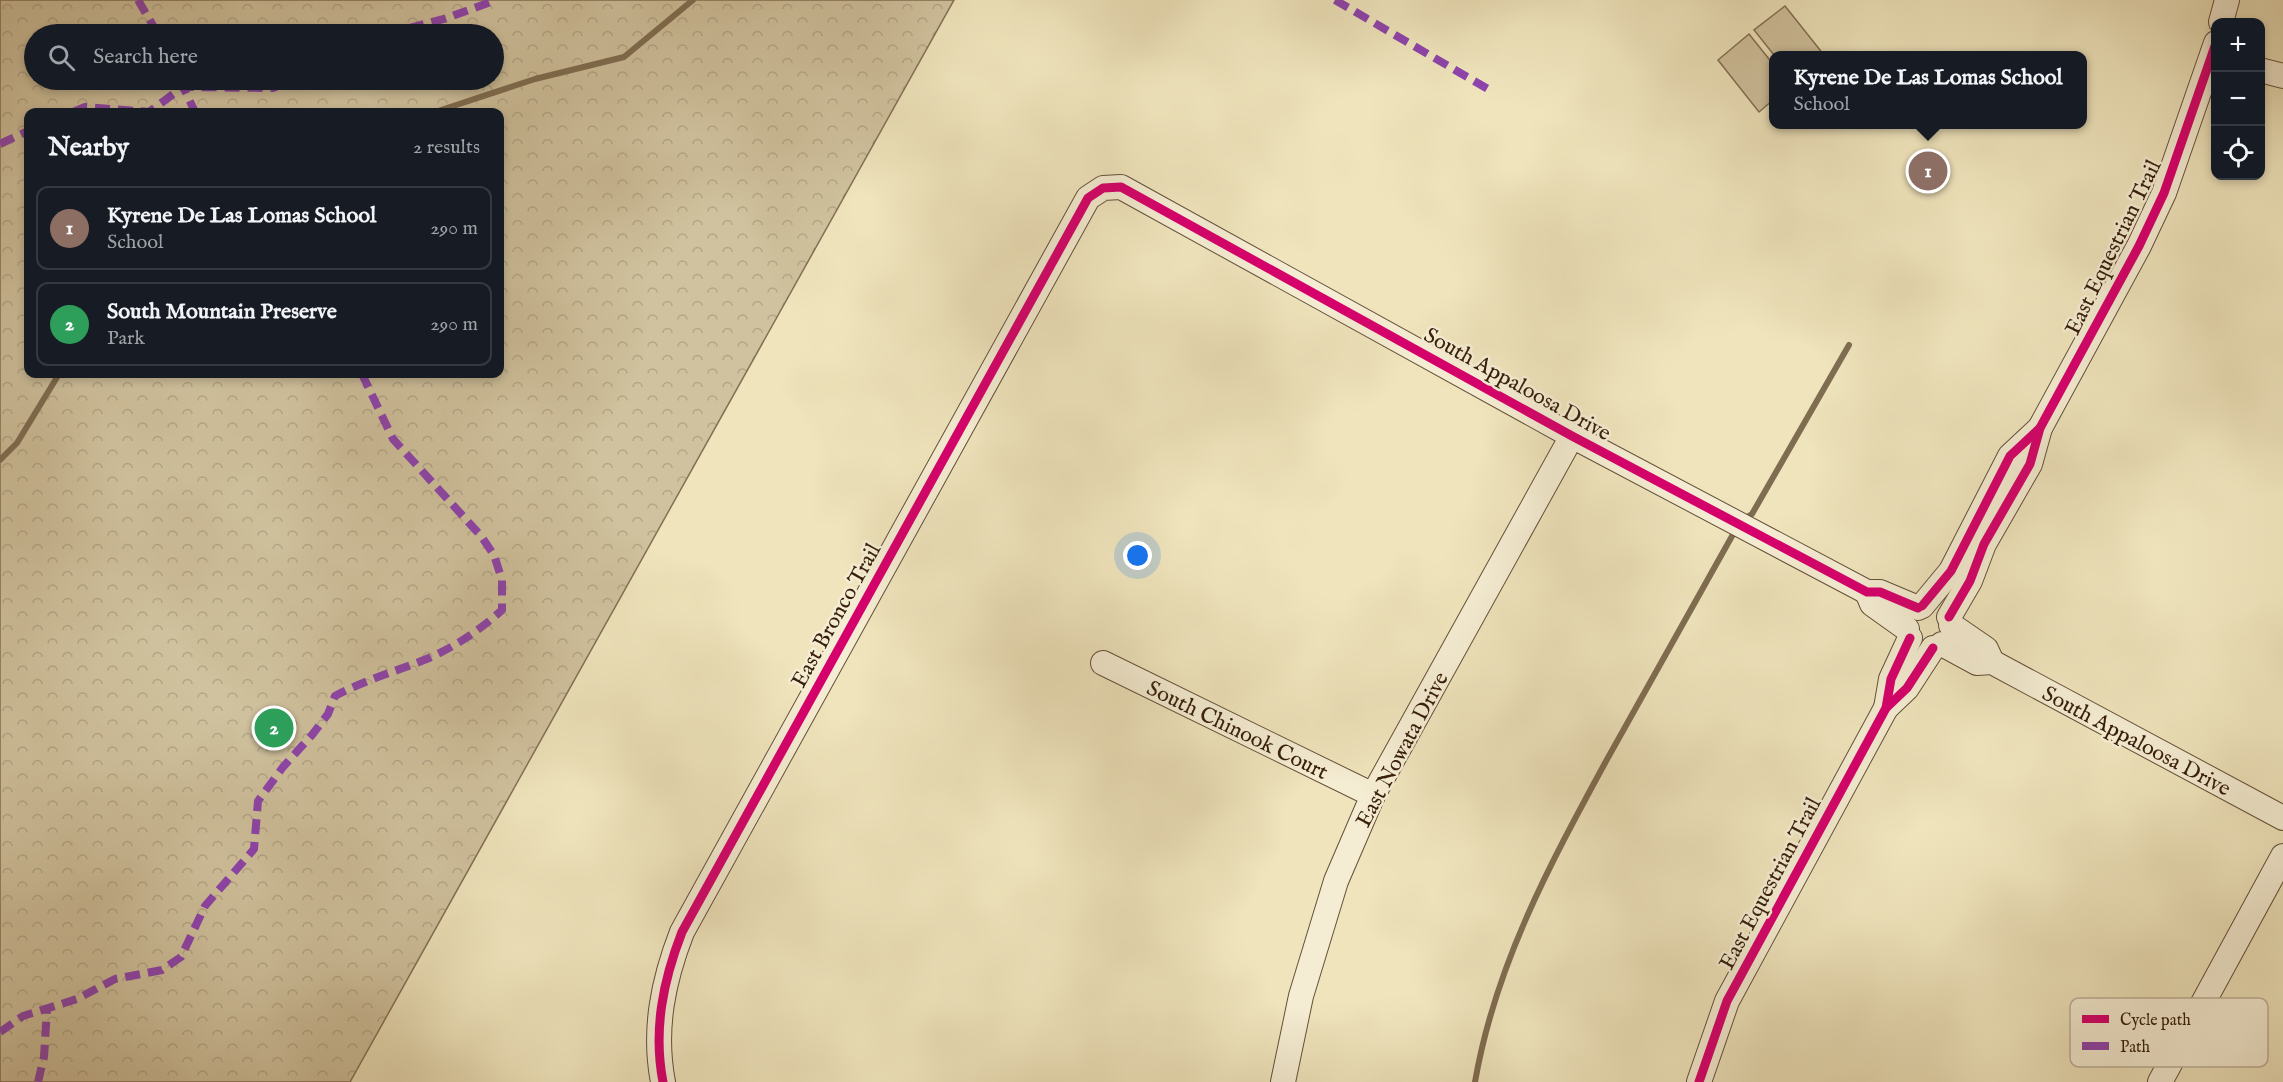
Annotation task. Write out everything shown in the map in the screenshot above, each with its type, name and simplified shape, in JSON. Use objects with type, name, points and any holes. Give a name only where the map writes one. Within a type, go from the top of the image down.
[{"type":"street","points":[[2222,18],[2227,0]]},
{"type":"street","name":"East Equestrian Trail","points":[[1699,1082],[1727,1001],[1886,708],[1907,688],[1944,634],[1970,581],[1984,544],[2030,464],[2040,428],[2139,246],[2159,204],[2211,61]]},
{"type":"street","points":[[2265,71],[2283,76]]},
{"type":"street","name":"South Appaloosa Drive","points":[[1103,188],[1121,187],[1572,436],[1867,592],[1880,592],[1914,620]]},
{"type":"street","name":"East Bronco Trail","points":[[663,1082],[658,1033],[663,993],[670,963],[682,932],[1088,198],[1103,188]]},
{"type":"street","name":"East Equestrian Trail","points":[[1886,708],[1891,679],[1914,620],[1951,571],[2010,456],[2040,428]]},
{"type":"street","name":"East Nowata Drive","points":[[1283,1082],[1301,996],[1336,881],[1373,795],[1572,436]]},
{"type":"street","points":[[1940,608],[1944,634],[1920,646],[1914,620],[1940,608]]},
{"type":"street","name":"South Appaloosa Drive","points":[[1944,634],[1977,663],[1992,662],[2283,818]]},
{"type":"street","name":"South Chinook Court","points":[[1103,663],[1373,795]]},
{"type":"street","points":[[2206,998],[2283,856]]},
{"type":"street","points":[[2160,1082],[2168,1067]]},
{"type":"green space","points":[[0,0],[954,0],[350,1082],[0,1082]]},
{"type":"green space","points":[[1785,6],[1821,51],[1771,51],[1754,30]]},
{"type":"green space","points":[[1749,34],[1769,59],[1769,103],[1759,112],[1718,60]]},
{"type":"waterway","points":[[504,89],[535,79],[624,57],[693,0]]},
{"type":"waterway","points":[[447,108],[502,90]]},
{"type":"waterway","points":[[1744,519],[1752,514],[1849,345]]},
{"type":"waterway","points":[[0,460],[17,443],[57,378]]},
{"type":"waterway","points":[[1475,1082],[1496,998],[1526,918],[1605,763],[1736,529]]},
{"type":"marked path","points":[[138,0],[152,24]]},
{"type":"marked path","points":[[424,24],[496,0]]},
{"type":"marked path","points":[[1335,0],[1493,92]]},
{"type":"marked path","points":[[154,108],[179,90]]},
{"type":"marked path","points":[[185,90],[193,108]]},
{"type":"marked path","points":[[83,108],[98,108]]},
{"type":"marked path","points":[[0,144],[24,133]]},
{"type":"marked path","points":[[0,1032],[23,1016],[77,999],[115,979],[162,970],[181,957],[205,906],[254,849],[258,801],[283,767],[328,714],[335,696],[449,648],[502,610],[502,580],[494,555],[481,536],[393,439],[364,378]]},
{"type":"marked path","points":[[38,1082],[44,1057],[47,1009]]},
{"type":"cycle path","points":[[1949,617],[1970,581],[1984,544],[2030,464],[2040,428],[2139,246],[2164,193],[2211,57]]},
{"type":"cycle path","points":[[663,1082],[659,1044],[662,1006],[665,987],[682,932],[1088,198],[1103,188],[1121,187],[1572,436],[1867,592],[1880,592],[1918,608]]},
{"type":"cycle path","points":[[1922,606],[1951,571],[2010,456],[2040,428]]},
{"type":"cycle path","points":[[1699,1082],[1727,1001],[1886,708],[1891,679],[1910,638]]},
{"type":"cycle path","points":[[1886,708],[1907,688],[1933,648]]},
{"type":"place","name":"Kyrene De Las Lomas School","points":[[1928,171]]},
{"type":"place","name":"South Mountain Preserve","points":[[274,728]]}]
